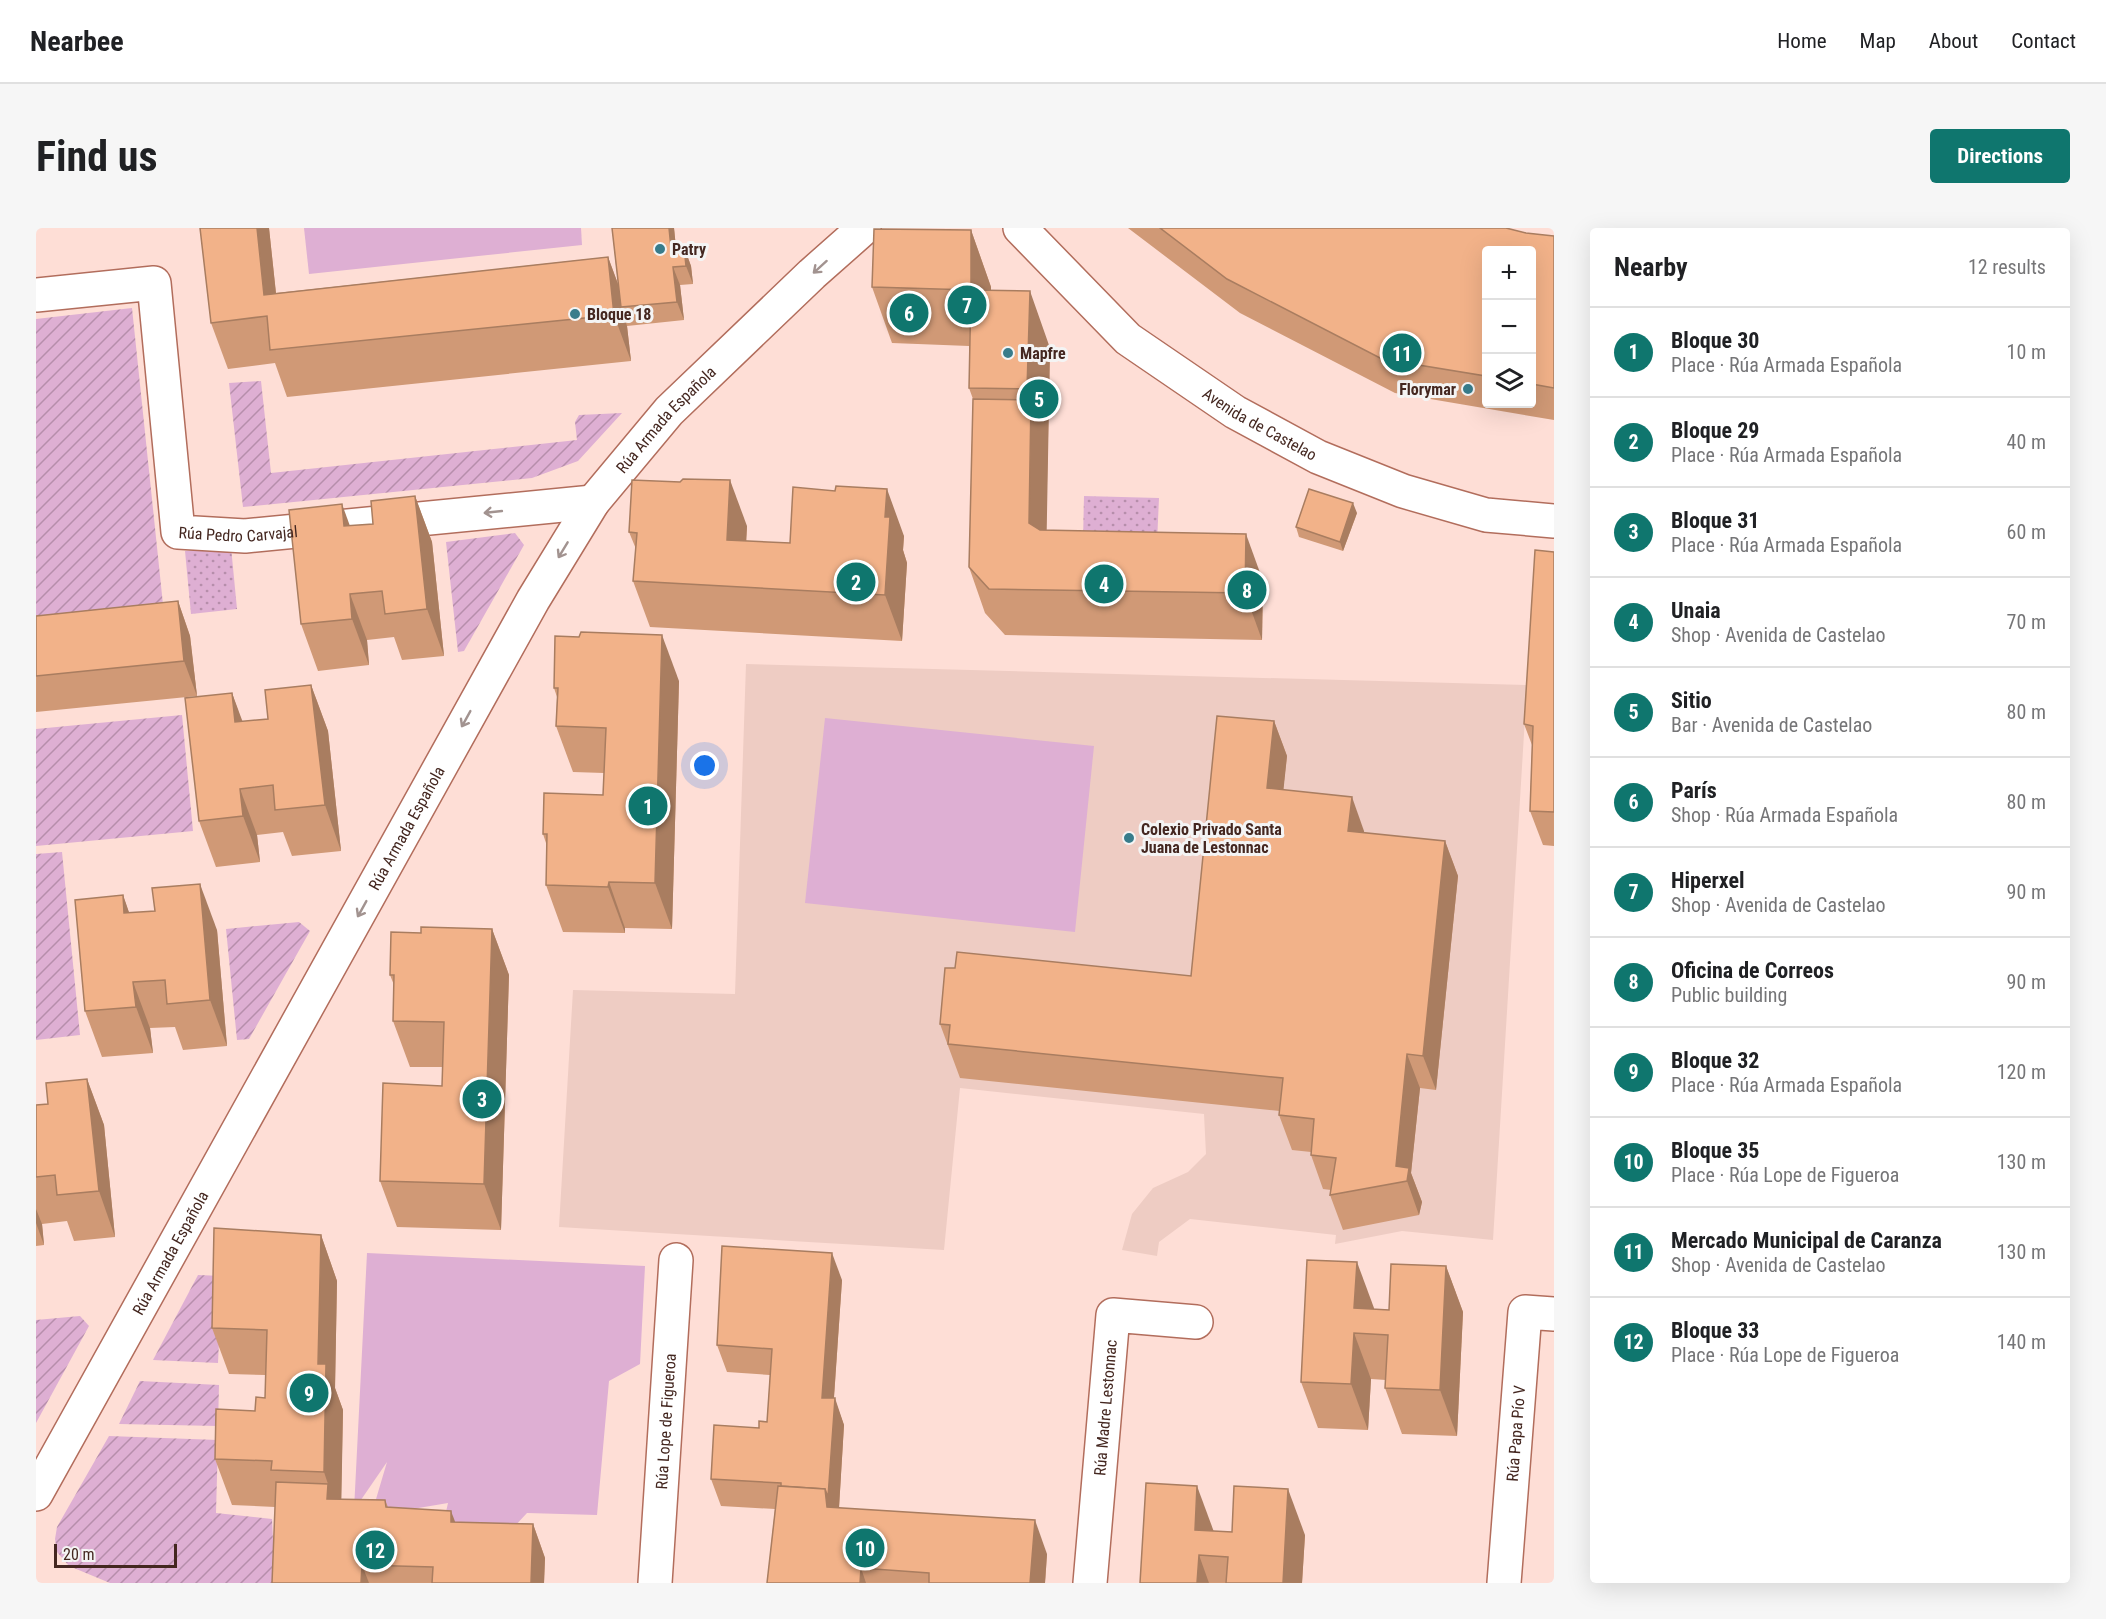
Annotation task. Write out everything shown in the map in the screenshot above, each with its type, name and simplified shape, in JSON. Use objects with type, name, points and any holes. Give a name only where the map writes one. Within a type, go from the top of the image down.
[{"type":"street","name":"Rúa Armada Española","points":[[36,1494],[516,630],[593,502],[669,411],[812,274],[864,228]]},
{"type":"street","name":"Avenida de Castelao","points":[[1020,228],[1128,339],[1235,412],[1318,457],[1402,491],[1486,515],[1554,521]]},
{"type":"street","name":"Rúa Pedro Carvajal","points":[[36,296],[154,283],[178,532],[245,536],[593,502]]},
{"type":"street","name":"Rúa Lope de Figueroa","points":[[655,1583],[676,1260]]},
{"type":"street","name":"Rúa Papa Pío V","points":[[1504,1583],[1525,1312],[1554,1314]]},
{"type":"street","name":"Rúa Madre Lestonnac","points":[[1090,1583],[1113,1315],[1196,1322]]},
{"type":"shaded area","points":[[304,228],[581,228],[582,245],[309,274]]},
{"type":"shaded area","points":[[132,308],[164,614],[36,627],[36,319]]},
{"type":"shaded area","points":[[261,381],[271,473],[577,440],[575,422],[579,415],[622,413],[578,461],[532,478],[243,507],[229,383]]},
{"type":"shaded area","points":[[1084,496],[1159,498],[1157,543],[1083,542]]},
{"type":"shaded area","points":[[515,533],[524,545],[464,651],[458,652],[446,542]]},
{"type":"shaded area","points":[[231,547],[237,609],[191,614],[185,551]]},
{"type":"shaded area","name":"Colexio Privado Santa Juana de Lestonnac","points":[[746,664],[1527,685],[1493,1240],[1402,1231],[1335,1244],[1336,1235],[1190,1219],[1159,1242],[1157,1256],[1122,1250],[1132,1214],[1153,1188],[1188,1172],[1206,1154],[1204,1114],[960,1088],[944,1250],[559,1227],[573,990],[735,994]]},
{"type":"shaded area","points":[[182,715],[193,831],[36,846],[36,729]]},
{"type":"shaded area","points":[[825,718],[1094,746],[1075,932],[805,903]]},
{"type":"shaded area","points":[[62,852],[80,1035],[36,1040],[36,854]]},
{"type":"shaded area","points":[[299,922],[310,931],[249,1039],[237,1040],[226,929]]},
{"type":"shaded area","points":[[367,1253],[645,1266],[640,1364],[609,1381],[597,1515],[527,1513],[513,1528],[443,1525],[448,1503],[371,1516],[387,1462],[354,1510]]},
{"type":"shaded area","points":[[198,1275],[222,1276],[218,1363],[153,1360]]},
{"type":"shaded area","points":[[80,1316],[89,1326],[36,1423],[36,1320]]},
{"type":"shaded area","points":[[140,1381],[219,1385],[218,1426],[119,1424]]},
{"type":"shaded area","points":[[109,1436],[218,1440],[216,1513],[272,1519],[275,1583],[110,1583],[69,1566],[57,1552],[55,1539],[57,1527]]},
{"type":"building","points":[[200,228],[257,228],[264,295],[608,257],[614,315],[270,350],[267,316],[211,323]]},
{"type":"building","points":[[612,228],[669,228],[671,248],[684,247],[686,266],[673,267],[677,302],[621,307]]},
{"type":"building","points":[[1160,228],[1506,228],[1554,236],[1554,388],[1536,385],[1536,246],[1482,246],[1482,375],[1382,359],[1227,279]]},
{"type":"building","points":[[874,229],[971,230],[971,290],[872,287]]},
{"type":"building","points":[[971,290],[1030,291],[1027,389],[969,388]]},
{"type":"building","points":[[973,399],[1031,400],[1029,523],[1040,530],[1246,534],[1245,593],[989,589],[969,567]]},
{"type":"building","points":[[683,479],[730,480],[727,540],[790,543],[793,487],[835,491],[836,486],[887,489],[885,517],[890,517],[885,595],[633,581],[637,533],[629,532],[632,480],[680,482]]},
{"type":"building","points":[[1309,489],[1353,503],[1340,542],[1296,527]]},
{"type":"building","points":[[415,496],[427,609],[385,614],[382,591],[350,594],[352,619],[301,624],[289,510],[342,504],[344,526],[373,524],[371,501]]},
{"type":"building","points":[[1535,550],[1554,552],[1554,812],[1530,811],[1533,726],[1524,724]]},
{"type":"building","points":[[178,601],[184,661],[36,676],[36,616]]},
{"type":"building","points":[[581,632],[662,635],[655,883],[609,882],[608,887],[546,885],[547,834],[543,834],[544,793],[603,795],[606,728],[556,726],[558,688],[554,688],[555,636],[579,637]]},
{"type":"building","points":[[311,685],[325,805],[275,810],[273,785],[240,789],[243,816],[199,821],[185,698],[232,693],[235,722],[268,719],[265,690]]},
{"type":"building","points":[[1217,716],[1274,721],[1267,788],[1352,797],[1348,831],[1445,841],[1423,1056],[1407,1054],[1396,1166],[1409,1168],[1407,1181],[1330,1195],[1336,1158],[1311,1155],[1314,1119],[1279,1115],[1283,1078],[948,1044],[950,1025],[940,1024],[945,968],[955,968],[957,952],[1191,976]]},
{"type":"building","points":[[200,884],[210,1000],[167,1004],[165,980],[133,982],[136,1007],[85,1011],[75,900],[123,895],[124,913],[155,911],[152,888]]},
{"type":"building","points":[[421,927],[492,929],[484,1184],[380,1181],[383,1083],[442,1086],[444,1022],[393,1021],[394,975],[390,975],[391,932],[421,933]]},
{"type":"building","points":[[87,1079],[99,1191],[57,1195],[55,1175],[36,1177],[36,1105],[48,1104],[46,1083]]},
{"type":"building","points":[[214,1228],[321,1235],[318,1364],[326,1364],[324,1472],[271,1470],[272,1461],[215,1459],[216,1409],[255,1411],[256,1397],[265,1398],[267,1330],[212,1328]]},
{"type":"building","points":[[722,1246],[832,1253],[822,1398],[835,1398],[828,1497],[825,1489],[781,1486],[781,1483],[711,1479],[714,1425],[759,1428],[759,1421],[767,1422],[772,1349],[717,1345]]},
{"type":"building","points":[[1307,1260],[1357,1262],[1354,1308],[1389,1310],[1391,1264],[1446,1266],[1440,1390],[1385,1388],[1388,1335],[1354,1333],[1351,1384],[1301,1382]]},
{"type":"building","points":[[276,1482],[328,1484],[327,1499],[385,1500],[386,1507],[451,1511],[451,1522],[533,1524],[531,1583],[432,1583],[433,1567],[362,1565],[361,1583],[272,1583]]},
{"type":"building","points":[[1146,1483],[1197,1486],[1195,1530],[1232,1532],[1234,1486],[1288,1489],[1283,1583],[1226,1583],[1228,1557],[1199,1555],[1197,1583],[1140,1583]]},
{"type":"building","points":[[778,1486],[825,1489],[827,1507],[1035,1520],[1030,1583],[929,1583],[929,1573],[861,1568],[860,1583],[767,1583]]},
{"type":"place","name":"Patry","points":[[660,249]]},
{"type":"place","name":"Hiperxel","points":[[967,305]]},
{"type":"place","name":"París","points":[[909,313]]},
{"type":"place","name":"Bloque 18","points":[[575,314]]},
{"type":"place","name":"Mapfre","points":[[1008,353]]},
{"type":"place","name":"Mercado Municipal de Caranza","points":[[1402,353]]},
{"type":"place","name":"Florymar","points":[[1468,389]]},
{"type":"place","name":"Sitio","points":[[1039,399]]},
{"type":"place","name":"Bloque 29","points":[[856,582]]},
{"type":"place","name":"Unaia","points":[[1104,584]]},
{"type":"place","name":"Oficina de Correos","points":[[1247,590]]},
{"type":"place","name":"Bloque 30","points":[[648,806]]},
{"type":"place","name":"Colexio Privado Santa Juana de Lestonnac","points":[[1129,838]]},
{"type":"place","name":"Bloque 31","points":[[482,1099]]},
{"type":"place","name":"Bloque 32","points":[[309,1393]]},
{"type":"place","name":"Bloque 35","points":[[865,1548]]},
{"type":"place","name":"Bloque 33","points":[[375,1550]]}]
